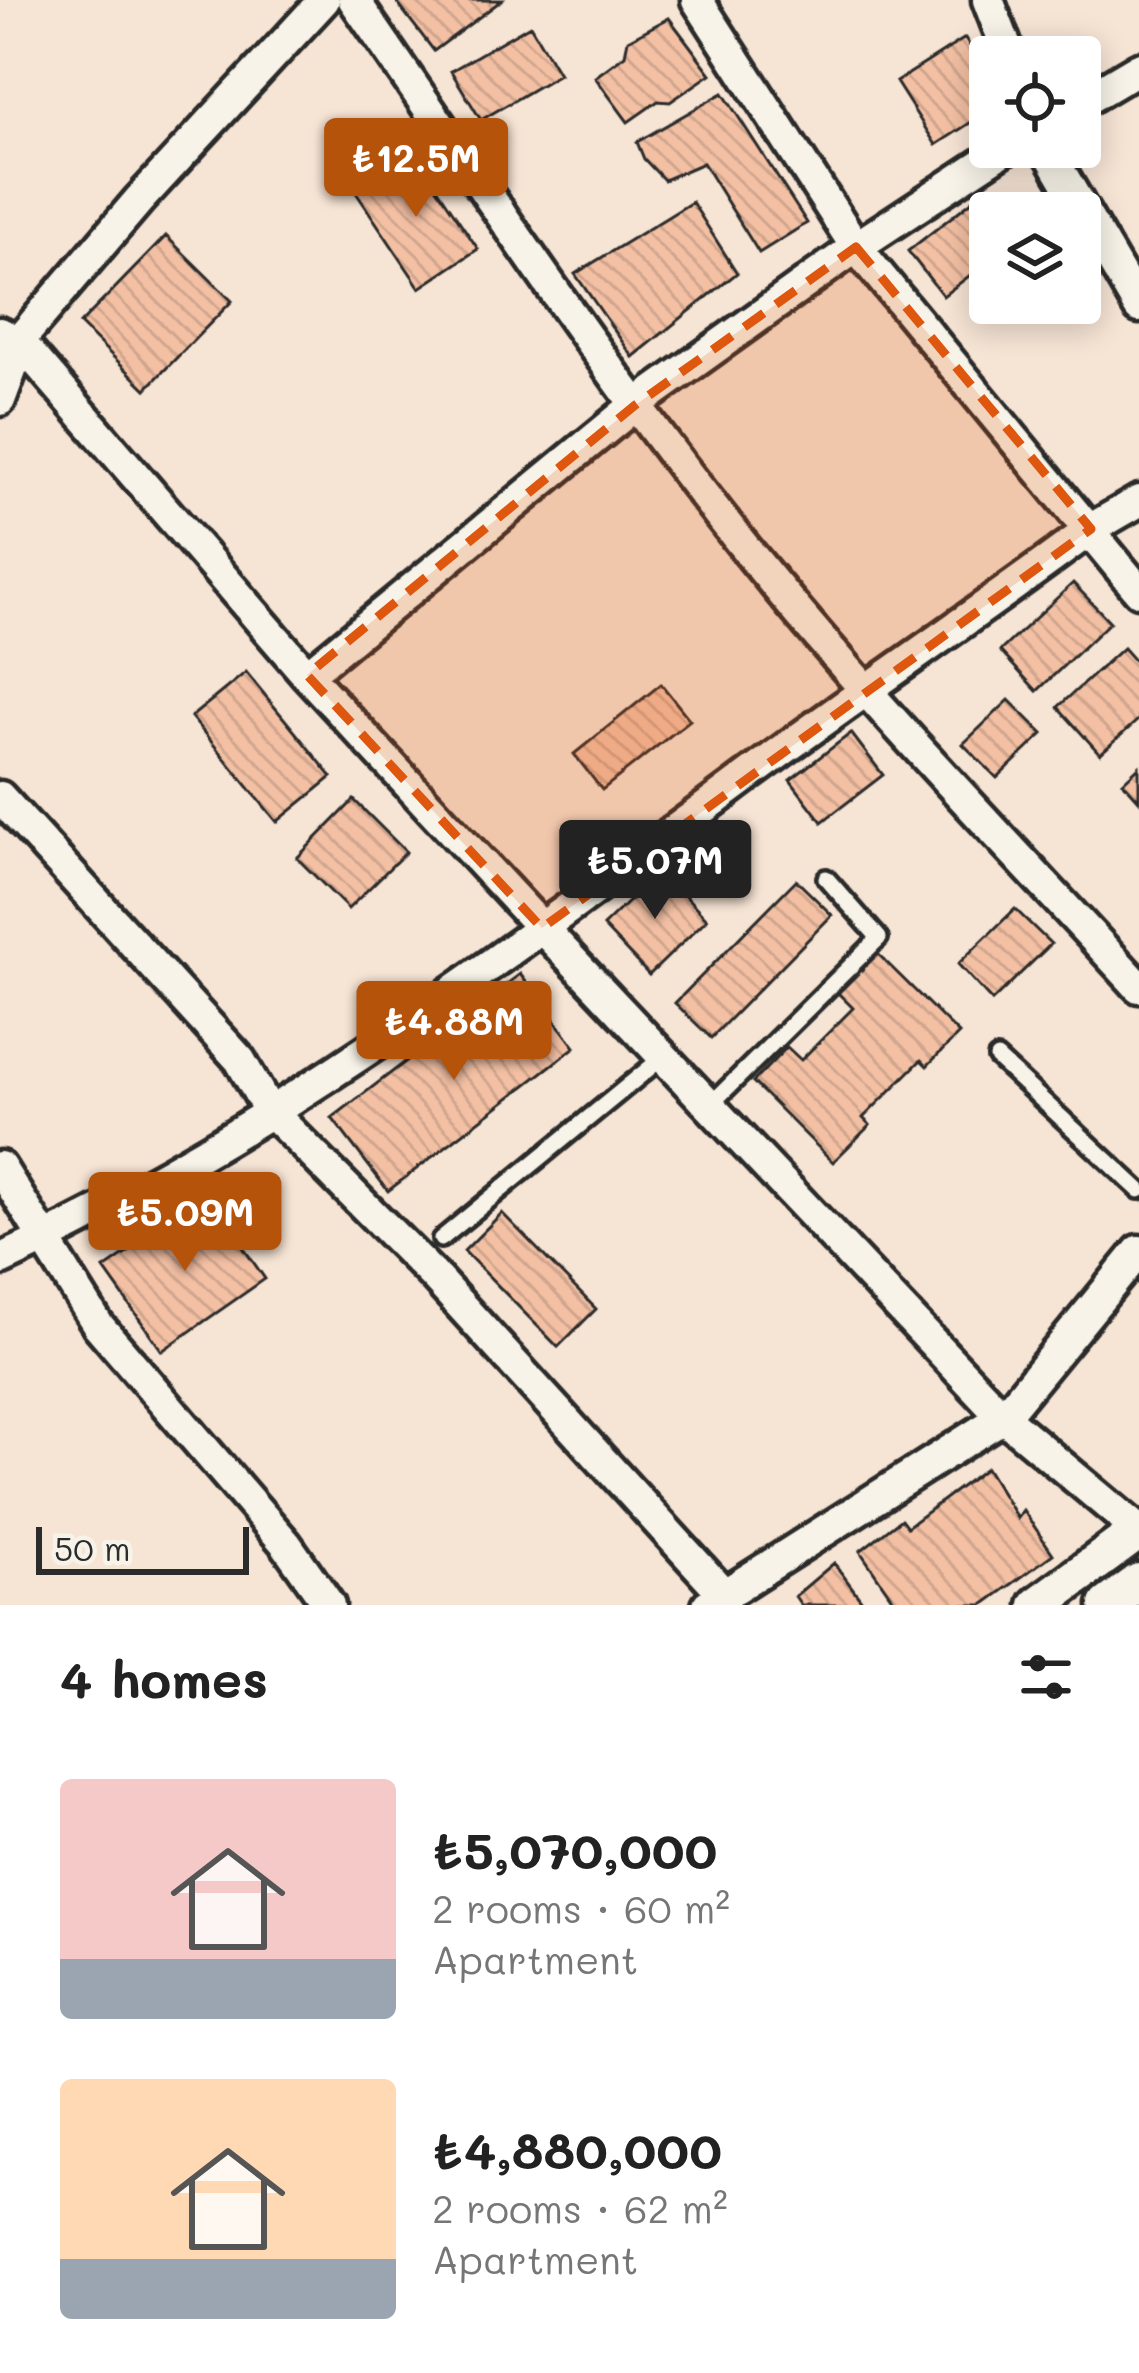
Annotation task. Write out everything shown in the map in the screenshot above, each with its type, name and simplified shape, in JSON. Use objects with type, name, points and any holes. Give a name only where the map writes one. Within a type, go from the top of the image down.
[{"type":"street","points":[[0,400],[7,346],[324,0]]},
{"type":"street","points":[[354,0],[634,406],[867,693],[1139,987]]},
{"type":"street","points":[[697,0],[856,247],[1139,591]]},
{"type":"street","points":[[988,0],[1002,36]]},
{"type":"street","points":[[1101,91],[1139,68]]},
{"type":"street","points":[[307,674],[634,406],[856,247],[976,168]]},
{"type":"street","points":[[1058,168],[1139,307]]},
{"type":"street","points":[[7,346],[542,928],[1003,1417],[1139,1531],[1038,1605]]},
{"type":"street","points":[[0,1260],[90,1219],[448,998],[1091,529],[1139,500]]},
{"type":"street","points":[[0,797],[240,1060],[268,1109],[434,1276],[715,1599],[1003,1417],[1139,1250]]},
{"type":"street","points":[[0,1167],[41,1241],[98,1324],[286,1544],[329,1605]]},
{"type":"street","points":[[1108,1605],[1139,1582]]},
{"type":"lane","points":[[709,1106],[879,938],[826,878]]},
{"type":"lane","points":[[441,1239],[663,1057]]},
{"type":"lane","points":[[997,1058],[1139,1190]]},
{"type":"highlighted area","points":[[856,247],[1091,529],[542,928],[307,675],[634,406]]},
{"type":"building","points":[[395,0],[502,0],[434,51]]},
{"type":"building","points":[[669,18],[711,74],[670,102],[658,101],[628,122],[595,77],[625,55],[628,40]]},
{"type":"building","points":[[530,25],[559,74],[481,120],[451,71]]},
{"type":"building","points":[[965,38],[969,44],[969,124],[936,145],[896,82]]},
{"type":"building","points":[[723,93],[807,223],[759,253],[703,163],[664,180],[644,159],[637,142]]},
{"type":"building","points":[[413,152],[478,249],[420,288],[355,191]]},
{"type":"building","points":[[692,202],[737,273],[633,357],[575,274]]},
{"type":"building","points":[[969,203],[969,276],[943,296],[908,251]]},
{"type":"building","points":[[166,236],[232,301],[146,389],[80,324]]},
{"type":"building","points":[[1073,583],[1110,622],[1037,691],[1000,651]]},
{"type":"building","points":[[1123,648],[1139,666],[1139,719],[1100,754],[1058,707]]},
{"type":"building","points":[[246,672],[332,777],[277,822],[191,717]]},
{"type":"building","points":[[661,684],[690,720],[602,790],[574,754]]},
{"type":"building","points":[[1009,700],[1043,734],[997,778],[963,744]]},
{"type":"building","points":[[851,733],[883,775],[822,822],[790,780]]},
{"type":"building","points":[[1139,767],[1139,800],[1123,782]]},
{"type":"building","points":[[354,800],[406,852],[348,909],[297,858]]},
{"type":"building","points":[[661,870],[707,919],[649,975],[603,926]]},
{"type":"building","points":[[796,880],[832,915],[711,1038],[675,1003]]},
{"type":"building","points":[[1015,909],[1051,944],[992,1001],[958,964]]},
{"type":"building","points":[[877,953],[959,1034],[927,1066],[921,1060],[863,1118],[870,1125],[833,1162],[753,1082],[787,1047],[801,1060],[853,1008],[837,992]]},
{"type":"building","points":[[520,974],[575,1047],[388,1191],[332,1118]]},
{"type":"building","points":[[208,1197],[265,1279],[162,1351],[104,1269]]},
{"type":"building","points":[[502,1213],[596,1309],[558,1347],[464,1251]]},
{"type":"building","points":[[986,1468],[1017,1518],[1023,1510],[1053,1554],[983,1605],[897,1605],[860,1551],[901,1519],[907,1527]]},
{"type":"building","points":[[834,1563],[865,1605],[801,1605],[795,1596]]}]
